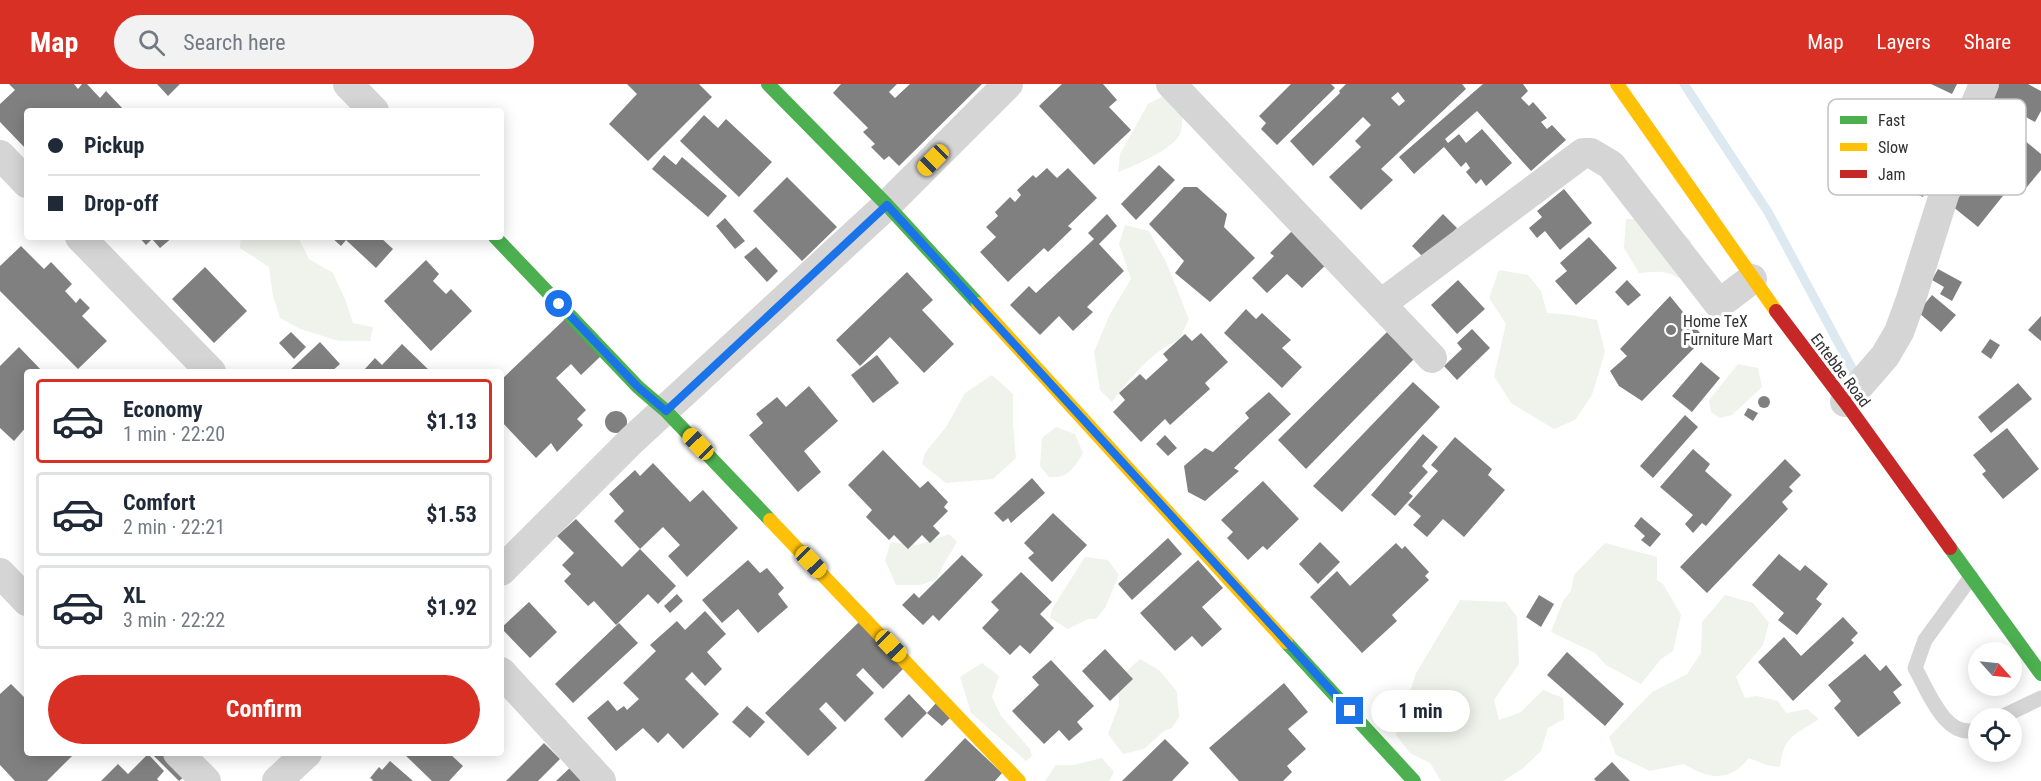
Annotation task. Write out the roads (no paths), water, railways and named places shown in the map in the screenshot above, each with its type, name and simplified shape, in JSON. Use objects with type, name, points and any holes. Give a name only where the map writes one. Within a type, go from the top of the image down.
[{"type":"street","points":[[348,84],[371,108]]},
{"type":"street","points":[[768,84],[887,205],[1414,781]]},
{"type":"street","points":[[504,568],[631,441],[887,205],[1008,84]]},
{"type":"street","points":[[1171,84],[1432,358]]},
{"type":"street","name":"Entebbe Road","points":[[1617,84],[1752,279],[1845,402],[2041,675]]},
{"type":"street","points":[[1978,99],[1984,84]]},
{"type":"street","points":[[1381,304],[1582,153],[1591,153],[1611,165],[1719,304],[1752,279]]},
{"type":"street","points":[[0,155],[24,180]]},
{"type":"street","points":[[1845,402],[1885,356],[1899,332],[1944,195]]},
{"type":"street","points":[[83,240],[208,369]]},
{"type":"street","points":[[498,240],[638,387],[666,411],[1019,781]]},
{"type":"street","points":[[0,573],[24,598]]},
{"type":"street","points":[[504,675],[602,781]]},
{"type":"street","points":[[181,756],[206,781]]},
{"type":"street","points":[[277,781],[304,756]]},
{"type":"lane","points":[[1968,730],[1958,728],[1941,718],[1915,668],[1925,640],[1971,577]]},
{"type":"lane","points":[[2020,708],[2041,698]]},
{"type":"waterway","points":[[1684,84],[1768,212],[1854,372]]},
{"type":"place","name":"Home TeX Furniture Mart","points":[[1671,330]]}]
